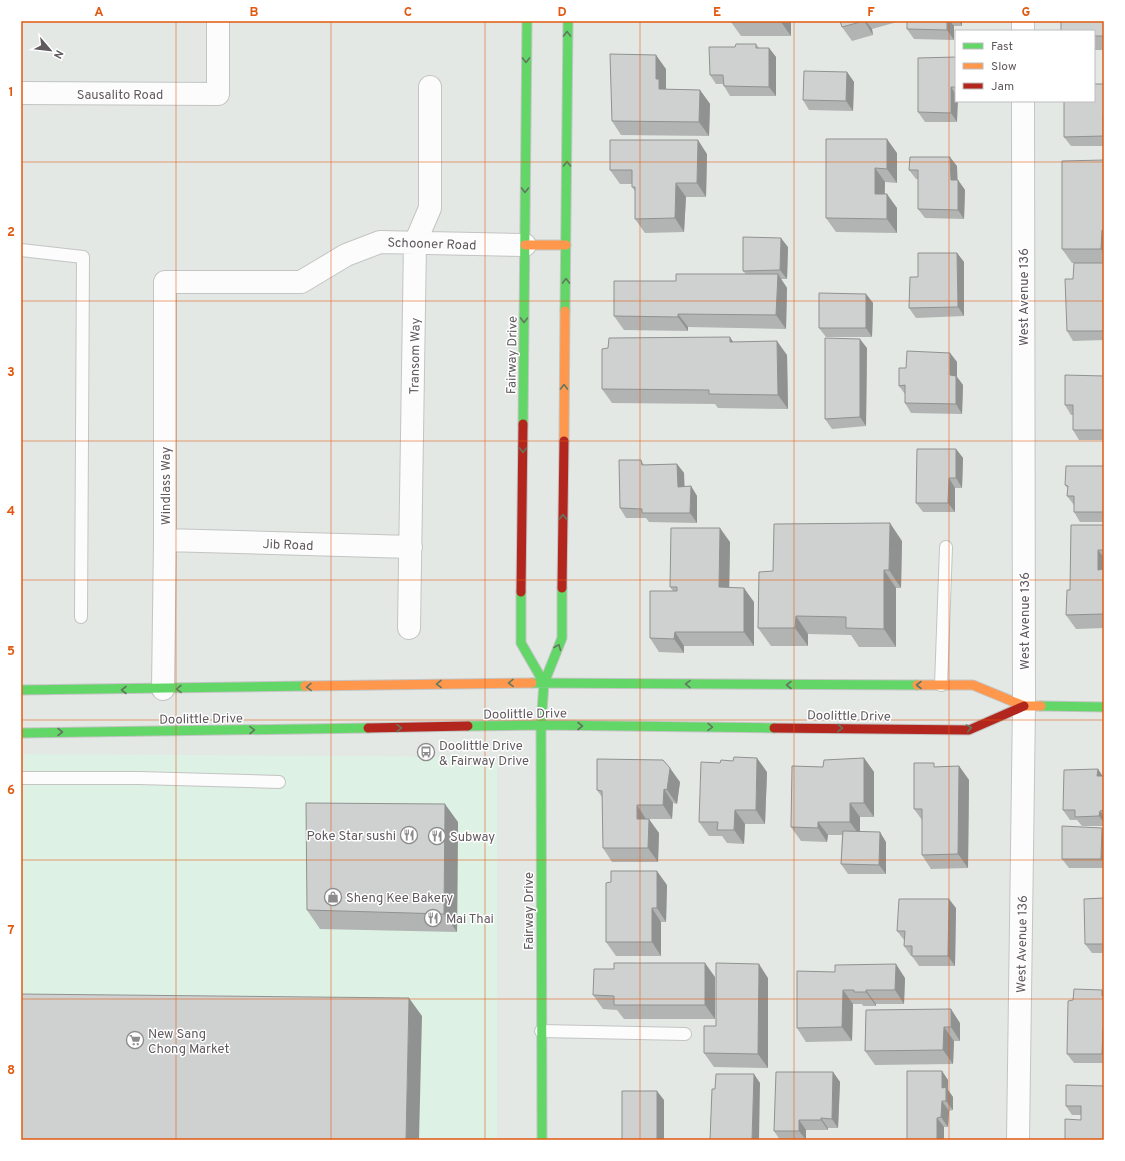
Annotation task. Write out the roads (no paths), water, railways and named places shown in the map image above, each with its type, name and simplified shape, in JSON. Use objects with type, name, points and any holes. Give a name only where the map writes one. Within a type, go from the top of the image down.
[{"type":"street","name":"Sausalito Road","points":[[21,93],[218,94],[218,21]]},
{"type":"street","name":"Fairway Drive","points":[[527,21],[521,643],[544,683]]},
{"type":"street","name":"Fairway Drive","points":[[542,1140],[541,725],[544,683],[562,638],[568,21]]},
{"type":"street","name":"Transom Way","points":[[409,628],[415,243],[430,208],[430,87]]},
{"type":"street","name":"West Avenue 136","points":[[1018,1140],[1024,706],[1023,102]]},
{"type":"street","name":"Schooner Road","points":[[164,282],[301,282],[346,255],[380,242],[566,245]]},
{"type":"street","name":"Windlass Way","points":[[163,690],[165,540],[164,282]]},
{"type":"street","name":"Jib Road","points":[[165,540],[411,547]]},
{"type":"street","name":"Doolittle Drive","points":[[21,690],[163,690],[544,683],[973,685],[1024,706],[1104,707]]},
{"type":"street","name":"Doolittle Drive","points":[[21,733],[541,725],[969,730],[1024,706]]},
{"type":"lane","points":[[21,250],[83,257],[81,617]]},
{"type":"lane","points":[[941,685],[946,547]]},
{"type":"lane","points":[[21,778],[139,778],[279,782]]},
{"type":"lane","points":[[541,1030],[685,1034]]},
{"type":"place","name":"Doolittle Drive & Fairway Drive","points":[[426,752]]},
{"type":"place","name":"Poke Star sushi","points":[[409,835]]},
{"type":"place","name":"Subway","points":[[437,836]]},
{"type":"place","name":"Sheng Kee Bakery","points":[[333,897]]},
{"type":"place","name":"Mai Thai","points":[[433,918]]},
{"type":"place","name":"New Sang Chong Market","points":[[135,1040]]}]
